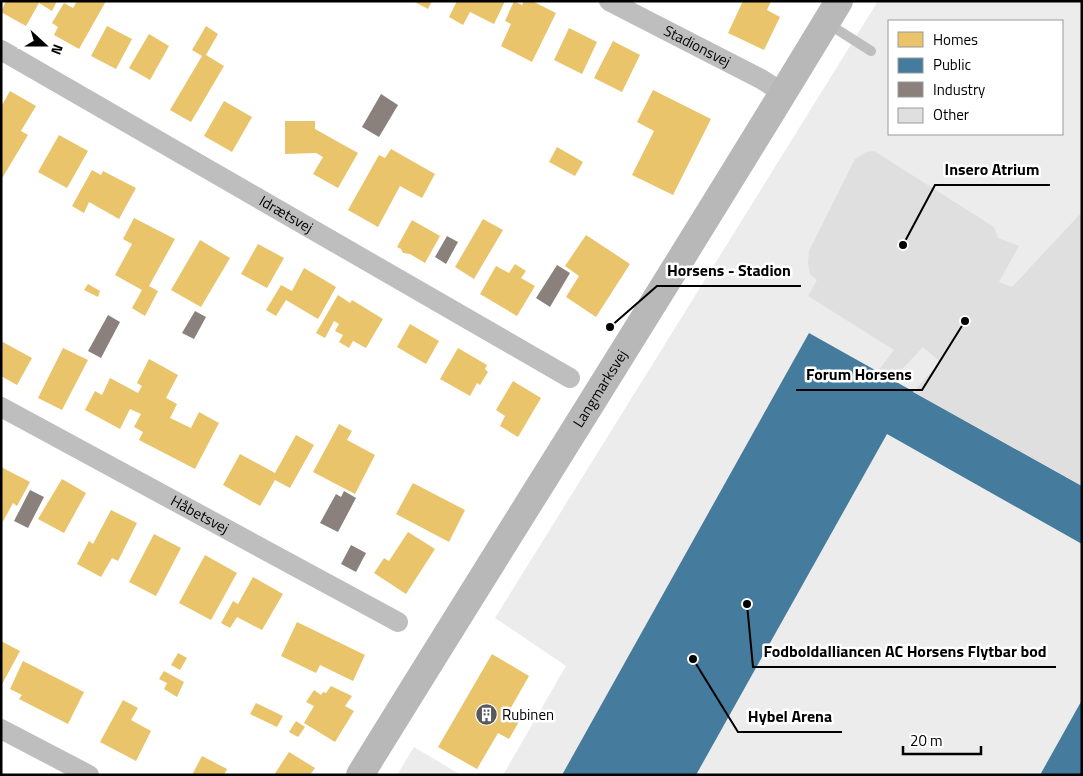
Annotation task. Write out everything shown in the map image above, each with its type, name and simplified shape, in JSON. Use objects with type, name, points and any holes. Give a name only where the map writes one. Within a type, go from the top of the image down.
[{"type":"main road","name":"Langmarksvej","points":[[360,775],[471,594],[597,395],[832,12]]},
{"type":"street","name":"Stadionsvej","points":[[609,1],[761,79],[783,93]]},
{"type":"street","name":"Idrætsvej","points":[[1,50],[570,378]]},
{"type":"street","name":"Håbetsvej","points":[[1,408],[398,622]]},
{"type":"street","points":[[1,729],[88,775]]},
{"type":"lane","points":[[832,12],[871,51]]},
{"type":"shaded area","points":[[878,1],[1082,1],[1082,775],[503,775],[566,666],[495,618]]},
{"type":"shaded area","points":[[414,747],[461,775],[397,775]]},
{"type":"building: Homes","points":[[6,1],[57,1],[52,11],[39,3],[26,26],[1,12]]},
{"type":"building: Homes","points":[[77,1],[106,1],[79,49],[54,35],[58,27],[52,23],[64,3],[73,8]]},
{"type":"building: Homes","points":[[413,1],[432,1],[428,9]]},
{"type":"building: Homes","points":[[457,1],[505,1],[494,24],[470,12],[463,25],[449,17]]},
{"type":"building: Homes","points":[[514,1],[522,5],[524,1],[532,1],[556,13],[532,62],[501,46],[511,24],[505,21]]},
{"type":"building: Homes","points":[[743,1],[771,1],[767,10],[780,17],[764,50],[728,33]]},
{"type":"building: Homes","points":[[107,26],[132,39],[116,69],[91,56]]},
{"type":"building: Homes","points":[[206,26],[218,34],[206,55],[224,66],[191,122],[170,110],[202,56],[192,50]]},
{"type":"building: Homes","points":[[569,28],[597,42],[582,74],[554,60]]},
{"type":"building: Homes","points":[[149,34],[169,46],[150,80],[129,68]]},
{"type":"building: Homes","points":[[613,41],[640,55],[622,92],[594,78]]},
{"type":"building: Homes","points":[[653,90],[711,119],[673,195],[632,175],[654,131],[637,122]]},
{"type":"building: Homes","points":[[10,91],[36,106],[21,131],[28,135],[1,180],[1,107]]},
{"type":"building: Homes","points":[[224,101],[252,117],[232,152],[204,136]]},
{"type":"building: Homes","points":[[285,121],[315,121],[315,129],[358,153],[338,188],[313,174],[323,157],[316,153],[285,154]]},
{"type":"building: Homes","points":[[59,135],[88,151],[67,188],[38,172]]},
{"type":"building: Homes","points":[[557,147],[583,162],[575,176],[549,162]]},
{"type":"building: Homes","points":[[391,149],[435,174],[422,198],[400,186],[378,227],[348,210],[379,155],[385,158]]},
{"type":"building: Homes","points":[[92,170],[101,175],[103,171],[136,188],[119,219],[89,202],[84,213],[72,206]]},
{"type":"building: Homes","points":[[134,218],[175,239],[149,286],[158,291],[145,316],[132,308],[142,290],[115,275],[132,244],[123,239]]},
{"type":"building: Homes","points":[[483,219],[503,230],[474,279],[455,267]]},
{"type":"building: Homes","points":[[412,220],[440,236],[425,263],[410,254],[403,253],[397,247]]},
{"type":"building: Homes","points":[[586,235],[630,264],[596,317],[566,297],[579,276],[565,266]]},
{"type":"building: Homes","points":[[200,240],[230,258],[201,307],[171,290]]},
{"type":"building: Homes","points":[[258,244],[284,258],[267,288],[241,274]]},
{"type":"building: Homes","points":[[515,264],[526,271],[521,278],[535,286],[517,316],[480,294],[496,266],[509,273]]},
{"type":"building: Homes","points":[[304,268],[336,287],[318,319],[286,300],[276,316],[266,310],[281,285],[292,291]]},
{"type":"building: Homes","points":[[88,284],[100,291],[98,297],[84,290]]},
{"type":"building: Homes","points":[[338,295],[350,303],[352,300],[383,319],[366,348],[353,341],[349,348],[339,342],[343,335],[335,331],[339,324],[334,321],[325,338],[316,333]]},
{"type":"building: Homes","points":[[410,324],[439,341],[426,364],[397,347]]},
{"type":"building: Homes","points":[[1,341],[32,358],[17,385],[1,376]]},
{"type":"building: Homes","points":[[63,348],[88,360],[62,410],[38,398]]},
{"type":"building: Homes","points":[[458,348],[487,365],[485,369],[488,372],[480,385],[477,383],[470,396],[440,379]]},
{"type":"building: Homes","points":[[149,359],[178,375],[166,398],[177,404],[170,418],[191,428],[199,412],[219,423],[195,469],[139,440],[143,432],[134,427],[141,414],[130,409],[120,429],[85,410],[95,391],[102,395],[110,378],[138,393],[142,386],[137,383]]},
{"type":"building: Homes","points":[[513,381],[541,398],[518,437],[500,426],[505,416],[496,410]]},
{"type":"building: Homes","points":[[339,424],[352,431],[347,440],[375,455],[355,494],[313,472]]},
{"type":"building: Homes","points":[[296,435],[314,445],[290,488],[275,480],[260,506],[223,485],[240,454],[275,473]]},
{"type":"building: Homes","points":[[1,467],[30,482],[17,506],[13,503],[1,525]]},
{"type":"building: Homes","points":[[62,479],[86,493],[64,533],[38,519]]},
{"type":"building: Homes","points":[[413,483],[465,510],[449,542],[396,514]]},
{"type":"building: Homes","points":[[111,510],[137,523],[118,561],[112,558],[101,577],[77,564],[89,541],[93,544]]},
{"type":"building: Homes","points":[[408,532],[435,549],[406,594],[374,573],[384,558],[389,561]]},
{"type":"building: Homes","points":[[154,534],[181,548],[156,596],[129,582]]},
{"type":"building: Homes","points":[[205,555],[237,573],[211,620],[179,603]]},
{"type":"building: Homes","points":[[253,577],[283,594],[262,630],[237,617],[230,628],[221,623],[233,601],[238,604]]},
{"type":"building: Homes","points":[[297,622],[365,655],[353,681],[320,665],[316,673],[281,656]]},
{"type":"building: Homes","points":[[1,641],[20,651],[1,686]]},
{"type":"building: Homes","points":[[178,653],[187,658],[180,670],[171,665]]},
{"type":"building: Homes","name":"Rubinen","points":[[492,654],[529,676],[509,711],[521,718],[509,739],[498,733],[477,769],[438,747]]},
{"type":"building: Homes","points":[[23,661],[84,692],[68,724],[19,699],[22,695],[10,689]]},
{"type":"building: Homes","points":[[164,671],[184,682],[177,697],[164,689],[167,683],[159,679]]},
{"type":"building: Homes","points":[[331,686],[352,696],[345,706],[354,711],[335,742],[304,723],[314,706],[306,702],[314,690],[321,695],[323,692],[326,693]]},
{"type":"building: Homes","points":[[123,700],[138,708],[131,720],[151,731],[136,761],[100,742]]},
{"type":"building: Homes","points":[[256,703],[283,716],[277,727],[250,714]]},
{"type":"building: Homes","points":[[296,721],[305,727],[298,737],[289,732]]},
{"type":"building: Homes","points":[[289,752],[315,768],[310,775],[274,775]]},
{"type":"building: Homes","points":[[202,756],[227,769],[224,775],[192,775]]},
{"type":"building: Public","points":[[809,333],[1082,486],[1082,544],[887,434],[696,775],[562,775]]},
{"type":"building: Public","points":[[1082,700],[1082,775],[1040,775]]},
{"type":"building: Industry","points":[[381,94],[398,105],[379,137],[362,127]]},
{"type":"building: Industry","points":[[447,236],[458,242],[446,264],[435,257]]},
{"type":"building: Industry","points":[[557,265],[570,273],[550,307],[536,298]]},
{"type":"building: Industry","points":[[195,311],[206,317],[194,339],[182,333]]},
{"type":"building: Industry","points":[[108,315],[120,322],[101,358],[88,351]]},
{"type":"building: Industry","points":[[30,490],[44,497],[28,528],[14,521]]},
{"type":"building: Industry","points":[[344,491],[356,498],[338,532],[320,523],[336,494],[341,497]]},
{"type":"building: Industry","points":[[351,545],[366,553],[356,572],[341,564]]},
{"type":"building: Other","points":[[874,151],[994,227],[998,238],[1019,246],[999,282],[1012,287],[1082,212],[1082,486],[913,392],[940,362],[923,347],[892,380],[877,372],[894,350],[808,296],[817,280],[810,274],[808,263],[809,251],[855,159],[866,152]]},
{"type":"place","name":"Insero Atrium","points":[[903,245]]},
{"type":"place","name":"Forum Horsens","points":[[965,321]]},
{"type":"place","name":"Horsens - Stadion","points":[[610,327]]},
{"type":"place","name":"Fodboldalliancen AC Horsens Flytbar bod","points":[[747,604]]},
{"type":"place","name":"Hybel Arena","points":[[693,659]]},
{"type":"place","name":"Rubinen","points":[[486,715]]}]
